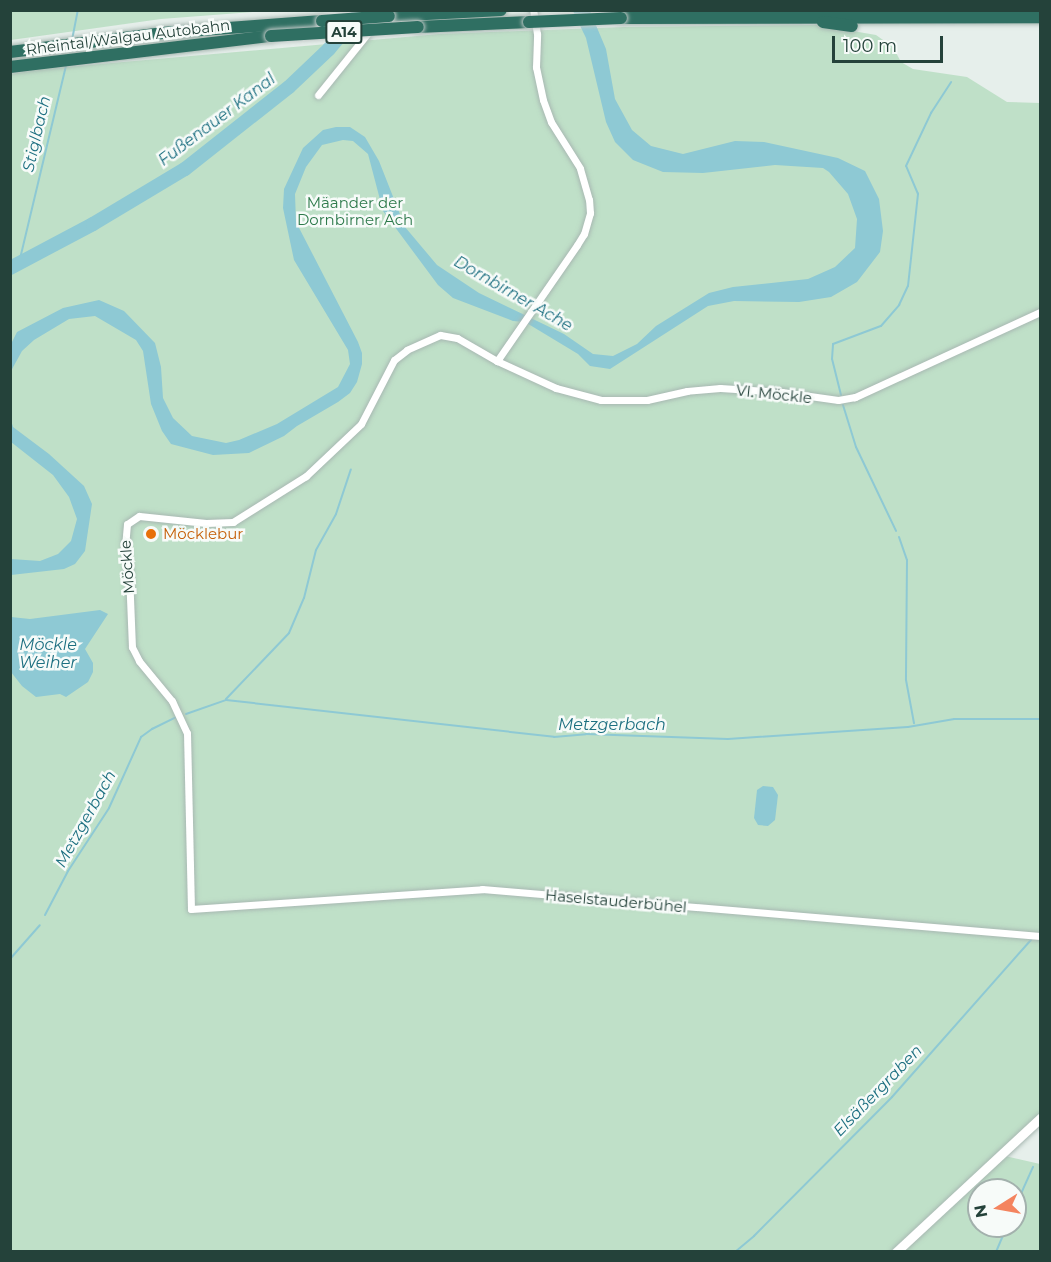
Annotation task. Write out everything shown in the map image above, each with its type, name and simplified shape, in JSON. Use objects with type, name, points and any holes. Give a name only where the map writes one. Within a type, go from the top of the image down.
[{"type":"highway","name":"Rheintal/Walgau Autobahn","points":[[10,67],[163,47],[418,21],[501,10]]},
{"type":"highway","name":"Rheintal/Walgau Autobahn","points":[[10,52],[162,33],[531,16],[621,18],[1041,17]]},
{"type":"highway","points":[[783,16],[852,26]]},
{"type":"highway","points":[[10,44],[39,42],[57,46]]},
{"type":"main road","points":[[896,1251],[1041,1118]]},
{"type":"street","points":[[318,95],[385,10]]},
{"type":"street","points":[[497,361],[584,234],[590,213],[589,200],[580,168],[551,122],[543,100],[536,67],[537,34],[531,16]]},
{"type":"street","name":"VI. Möckle","points":[[497,361],[556,388],[601,400],[646,400],[687,391],[720,388],[782,392],[838,400],[855,397],[1041,312]]},
{"type":"street","name":"Möckle","points":[[191,909],[187,733],[172,701],[139,661],[132,647],[125,546],[127,524],[139,516],[214,523],[239,520],[263,501],[306,476],[340,446],[361,424],[372,407],[394,360],[428,339],[447,335],[497,361]]},
{"type":"street","name":"Haselstauderbühel","points":[[191,909],[482,889],[1041,936]]},
{"type":"green space","points":[[11,10],[267,11],[161,19],[11,40]]},
{"type":"green space","name":"Mäander der Dornbirner Ach","points":[[818,25],[876,35],[893,47],[901,62],[913,69],[967,77],[1007,102],[1040,103],[1040,1114],[970,1178],[967,1178],[967,1181],[891,1251],[11,1251],[11,74],[44,69],[439,34],[623,27]]},
{"type":"green space","points":[[1005,1156],[1040,1164],[1040,1251],[901,1252],[967,1191],[967,1238],[1027,1238],[1027,1178],[981,1178]]},
{"type":"water","points":[[573,11],[590,11],[606,49],[615,99],[632,130],[651,146],[683,154],[735,141],[764,142],[838,158],[865,171],[879,199],[883,231],[880,252],[857,282],[831,297],[799,302],[734,301],[708,306],[610,369],[590,366],[578,354],[525,322],[513,321],[453,298],[438,285],[383,211],[368,154],[353,141],[343,140],[322,145],[306,167],[295,194],[296,222],[362,353],[362,364],[357,382],[350,393],[338,402],[284,436],[249,453],[213,455],[171,444],[162,431],[151,404],[143,351],[136,340],[95,316],[69,319],[34,340],[22,351],[11,371],[11,344],[17,332],[63,308],[99,300],[124,311],[155,343],[161,367],[163,398],[173,418],[192,436],[226,443],[239,440],[277,424],[338,387],[350,364],[348,350],[294,260],[283,208],[284,189],[303,148],[323,130],[336,127],[350,127],[365,137],[379,161],[405,227],[437,265],[479,293],[564,334],[593,354],[613,356],[637,344],[656,326],[709,293],[733,287],[808,279],[835,267],[855,248],[857,219],[848,194],[823,168],[775,165],[703,173],[663,172],[633,160],[615,142],[606,122],[586,38]]},
{"type":"water","points":[[11,420],[13,427],[49,454],[84,486],[92,504],[85,551],[75,564],[64,569],[11,575],[11,559],[40,561],[58,554],[71,541],[77,519],[69,497],[53,475],[11,442]]},
{"type":"water","name":"Möckle Weiher","points":[[100,610],[108,614],[85,649],[93,663],[93,672],[88,682],[66,697],[60,694],[36,697],[22,686],[11,672],[11,617],[30,619]]},
{"type":"water","points":[[763,786],[773,787],[778,795],[775,820],[768,826],[758,825],[754,818],[757,790]]},
{"type":"waterway","name":"Stiglbach","points":[[72,40],[78,10]]},
{"type":"waterway","name":"Fußenauer Kanal","points":[[10,268],[93,224],[185,169],[289,87],[329,49],[362,10]]},
{"type":"waterway","name":"Stiglbach","points":[[19,263],[66,66]]},
{"type":"waterway","points":[[841,395],[832,359],[833,344],[881,326],[899,305],[908,286],[918,194],[906,166],[931,113],[951,82]]},
{"type":"waterway","points":[[843,405],[856,447],[896,531]]},
{"type":"waterway","points":[[226,699],[289,633],[304,598],[316,550],[336,514],[351,469]]},
{"type":"waterway","points":[[899,537],[907,560],[906,680],[914,723]]},
{"type":"waterway","name":"Metzgerbach","points":[[186,714],[226,700],[554,737],[586,734],[728,739],[908,727],[954,719],[1040,719]]},
{"type":"waterway","name":"Metzgerbach","points":[[45,915],[68,871],[109,808],[141,737],[177,717]]},
{"type":"waterway","name":"Metzgerbach","points":[[10,959],[40,925]]},
{"type":"waterway","name":"Elsäßergraben","points":[[735,1252],[754,1236],[892,1097],[1031,940]]},
{"type":"waterway","points":[[1027,1180],[1033,1167]]},
{"type":"waterway","points":[[996,1252],[1002,1238]]},
{"type":"place","name":"Möcklebur","points":[[151,534]]},
{"type":"water label","name":"Dornbirner Ache","points":[[513,294]]}]
